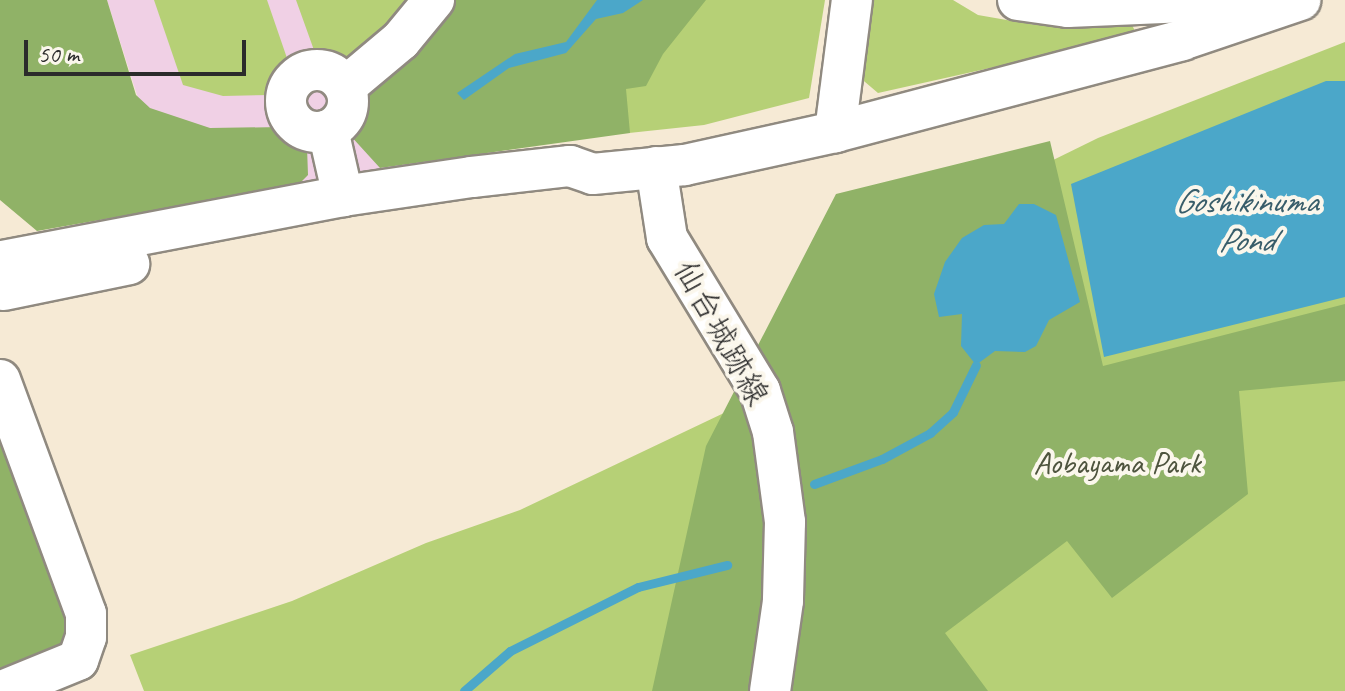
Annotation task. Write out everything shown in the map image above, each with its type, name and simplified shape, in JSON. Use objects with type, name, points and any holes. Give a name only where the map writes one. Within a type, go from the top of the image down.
[{"type":"street","points":[[345,87],[401,40],[434,0]]},
{"type":"street","points":[[835,132],[852,0]]},
{"type":"street","points":[[1018,0],[1068,7],[1234,0]]},
{"type":"street","points":[[2,276],[343,196],[570,166],[593,174],[656,167],[835,132],[1182,40],[1300,0]]},
{"type":"street","points":[[314,69],[332,73],[345,87],[348,107],[328,130],[300,127],[287,112],[286,93],[297,77],[314,69]]},
{"type":"street","points":[[328,130],[343,196]]},
{"type":"street","name":"仙台城跡線","points":[[656,167],[667,238],[760,391],[773,432],[785,522],[783,601],[770,691]]},
{"type":"street","points":[[2,276],[349,219],[577,189],[593,174]]},
{"type":"street","points":[[0,380],[86,614],[86,637],[78,660],[2,691]]},
{"type":"shaded area","points":[[107,0],[447,0],[430,160],[173,209]]},
{"type":"green space","points":[[0,0],[107,0],[136,95],[150,108],[210,128],[281,127],[292,141],[307,147],[308,175],[298,185],[37,231],[0,200]]},
{"type":"green space","points":[[154,0],[267,0],[288,61],[272,95],[223,96],[183,85]]},
{"type":"green space","points":[[296,0],[416,0],[349,66],[339,57],[315,53]]},
{"type":"green space","points":[[447,0],[825,0],[809,98],[704,125],[629,133]]},
{"type":"green space","points":[[447,0],[706,0],[663,54],[646,86],[626,89],[630,133],[380,168],[349,134],[368,85]]},
{"type":"green space","points":[[867,0],[953,0],[978,15],[1036,25],[1131,23],[1135,31],[1120,39],[878,93],[858,76]]},
{"type":"green space","name":"Aobayama Park","points":[[1345,42],[1345,691],[837,691],[994,189],[1098,138]]},
{"type":"green space","points":[[1050,141],[1103,366],[1345,304],[1345,381],[1239,391],[1248,494],[1112,598],[1067,541],[945,633],[988,691],[652,691],[706,446],[836,194]]},
{"type":"green space","points":[[745,403],[713,691],[144,691],[130,655],[292,601],[426,543],[520,510]]},
{"type":"green space","points":[[0,428],[72,614],[65,641],[53,656],[0,675]]},
{"type":"water","points":[[597,0],[643,0],[623,13],[596,19],[566,53],[509,68],[464,100],[457,93],[515,54],[566,42]]},
{"type":"water","name":"Goshikinuma Pond","points":[[1326,81],[1345,81],[1345,297],[1104,357],[1071,184]]},
{"type":"water","points":[[1019,204],[1034,204],[1056,215],[1080,302],[1049,320],[1036,346],[1025,352],[995,351],[976,365],[961,346],[962,314],[939,317],[934,294],[945,262],[962,238],[984,225],[1004,224]]},
{"type":"waterway","points":[[814,484],[882,459],[930,433],[953,412],[976,365]]},
{"type":"waterway","points":[[464,691],[510,651],[638,587],[727,565]]}]
